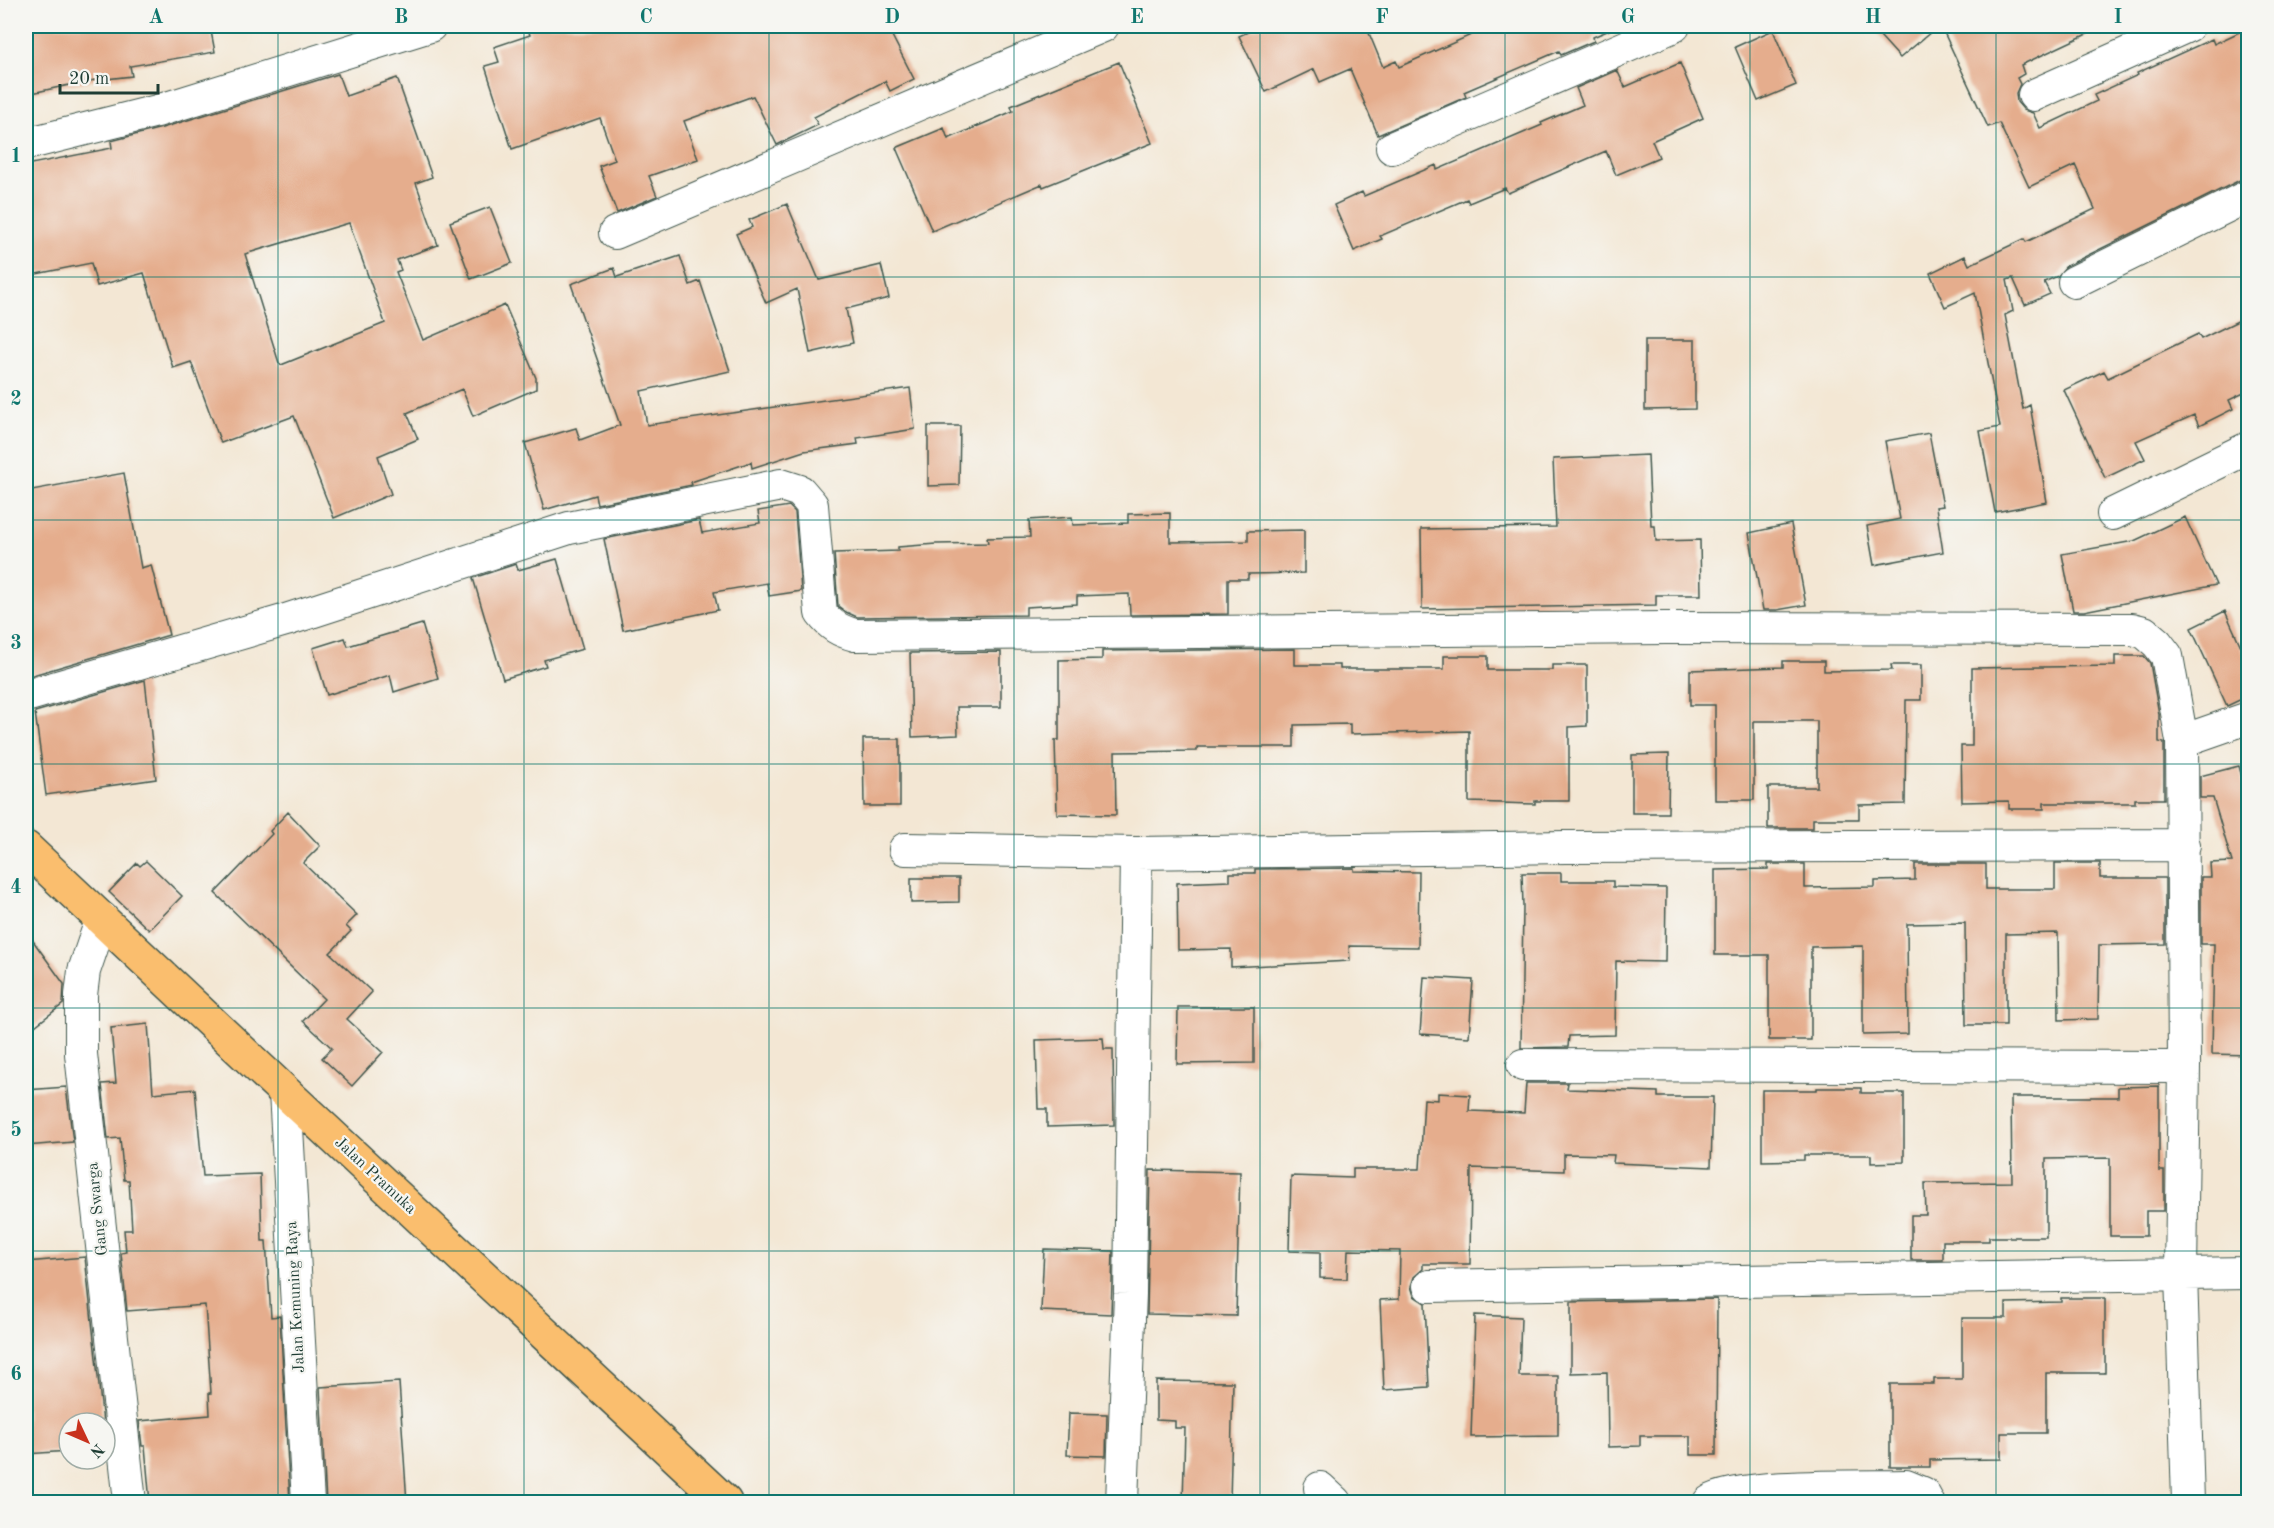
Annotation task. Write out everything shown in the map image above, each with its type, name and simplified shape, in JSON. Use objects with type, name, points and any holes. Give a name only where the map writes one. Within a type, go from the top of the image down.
[{"type":"main road","name":"Jalan Pramuka","points":[[28,853],[102,918],[725,1503]]},
{"type":"street","points":[[26,144],[157,111],[430,26]]},
{"type":"street","points":[[615,233],[1103,26]]},
{"type":"street","points":[[1392,148],[1674,26]]},
{"type":"street","points":[[2034,95],[2188,26]]},
{"type":"street","points":[[2074,282],[2248,196]]},
{"type":"street","points":[[2113,514],[2248,448]]},
{"type":"street","points":[[26,696],[286,620],[569,528],[781,485],[800,491],[812,505],[821,613],[828,623],[840,631],[855,636],[1667,628],[2132,629],[2144,632],[2167,656],[2182,741],[2184,1067],[2181,1273],[2188,1503]]},
{"type":"street","points":[[2182,741],[2248,718]]},
{"type":"street","points":[[905,849],[1136,853],[1566,847],[2184,845]]},
{"type":"street","points":[[1122,1503],[1130,1294],[1136,853]]},
{"type":"street","name":"Gang Swarga","points":[[102,918],[84,971],[81,995],[81,1054],[130,1503]]},
{"type":"street","points":[[1523,1065],[2184,1067]]},
{"type":"street","name":"Jalan Kemuning Raya","points":[[285,1092],[308,1503]]},
{"type":"street","points":[[1429,1286],[2248,1273]]},
{"type":"street","points":[[1709,1503],[1729,1494],[1788,1489],[1906,1486],[1923,1493],[1928,1503]]},
{"type":"building","points":[[29,26],[210,26],[215,52],[130,66],[132,76],[88,81],[27,94]]},
{"type":"building","points":[[527,26],[887,26],[914,79],[890,91],[885,81],[814,117],[818,125],[777,145],[753,96],[684,121],[698,159],[649,176],[657,196],[617,213],[599,166],[615,160],[600,118],[512,149],[485,66],[499,62],[494,47],[530,35]]},
{"type":"building","points":[[1261,26],[1366,26],[1383,67],[1396,61],[1399,67],[1491,26],[1619,26],[1593,37],[1594,41],[1561,55],[1559,51],[1464,92],[1466,97],[1378,135],[1350,69],[1320,82],[1314,69],[1266,92],[1239,36]]},
{"type":"building","points":[[1871,26],[1938,26],[1900,58]]},
{"type":"building","points":[[1941,26],[2104,26],[2021,65],[2024,74],[2017,78],[2020,84],[2016,93],[2017,102],[2024,110],[2033,113],[2040,128],[2097,101],[2094,95],[2138,75],[2137,73],[2212,39],[2214,44],[2248,28],[2248,178],[2066,266],[2058,276],[2044,282],[2050,294],[2025,305],[2013,278],[2007,280],[2013,311],[2005,315],[2023,409],[2030,405],[2047,502],[1995,512],[1980,431],[2000,427],[1975,293],[1945,307],[1930,273],[1965,256],[1969,265],[2024,239],[2026,242],[2095,209],[2075,165],[2029,187],[1999,123],[1988,127]]},
{"type":"building","points":[[1773,30],[1796,85],[1758,101],[1735,47]]},
{"type":"building","points":[[1119,62],[1152,143],[1043,187],[1042,184],[932,231],[896,148],[944,128],[948,139],[1013,111],[1011,106]]},
{"type":"building","points":[[1680,63],[1703,118],[1652,141],[1659,157],[1616,175],[1606,151],[1508,193],[1505,188],[1469,203],[1467,199],[1380,236],[1382,239],[1354,251],[1334,205],[1362,192],[1364,196],[1436,165],[1437,170],[1542,125],[1541,123],[1583,105],[1576,88],[1617,70],[1625,87]]},
{"type":"building","points":[[338,74],[346,96],[397,78],[432,177],[416,183],[438,245],[397,260],[401,270],[396,272],[423,340],[505,305],[536,378],[536,389],[473,416],[462,389],[407,413],[418,439],[378,456],[391,494],[334,518],[294,416],[221,443],[191,362],[173,368],[144,273],[97,286],[91,263],[26,276],[26,165],[112,148],[111,141],[162,128]],"holes":[[[349,223],[385,323],[281,365],[245,254]]]},
{"type":"building","points":[[787,204],[819,280],[881,265],[889,298],[846,309],[853,343],[810,353],[797,289],[766,303],[736,234],[752,227],[749,220]]},
{"type":"building","points":[[490,207],[512,263],[471,279],[450,222]]},
{"type":"building","points":[[680,256],[690,285],[700,281],[730,371],[641,391],[647,425],[910,388],[915,429],[857,438],[858,444],[804,451],[752,468],[751,462],[691,482],[692,485],[597,504],[595,495],[544,510],[525,443],[576,428],[580,440],[620,425],[571,284],[614,268],[617,277]]},
{"type":"building","points":[[2248,316],[2248,391],[2229,400],[2233,409],[2199,426],[2194,415],[2136,441],[2145,459],[2105,478],[2064,390],[2104,371],[2108,378],[2198,334],[2201,339]]},
{"type":"building","points":[[1645,340],[1695,340],[1695,409],[1645,410]]},
{"type":"building","points":[[928,426],[960,426],[959,485],[928,486]]},
{"type":"building","points":[[1929,433],[1943,506],[1936,507],[1943,552],[1874,565],[1867,526],[1900,519],[1885,441]]},
{"type":"building","points":[[1648,455],[1651,526],[1655,526],[1656,541],[1700,540],[1701,595],[1656,595],[1656,605],[1422,609],[1421,529],[1556,527],[1553,459]]},
{"type":"building","points":[[124,473],[141,568],[151,565],[169,635],[26,677],[26,491]]},
{"type":"building","points":[[789,506],[795,512],[801,591],[769,596],[767,583],[714,592],[718,610],[623,630],[604,539],[699,520],[702,533],[760,523],[758,511]]},
{"type":"building","points":[[1170,513],[1170,542],[1248,541],[1248,531],[1304,530],[1304,573],[1248,574],[1248,579],[1228,579],[1228,614],[1130,615],[1129,594],[1077,596],[1077,604],[1026,607],[1026,615],[857,617],[838,606],[834,553],[898,551],[898,547],[988,543],[987,538],[1030,537],[1029,520],[1072,517],[1073,525],[1128,523],[1128,514]]},
{"type":"building","points":[[2185,517],[2216,585],[2084,611],[2073,611],[2062,554],[2134,541]]},
{"type":"building","points":[[1791,524],[1806,605],[1763,610],[1749,533]]},
{"type":"building","points":[[557,559],[583,649],[544,660],[546,666],[503,679],[473,578],[516,564],[518,570]]},
{"type":"building","points":[[2225,611],[2248,662],[2248,696],[2227,706],[2191,628]]},
{"type":"building","points":[[422,624],[438,678],[394,692],[390,675],[327,695],[313,648],[345,638],[348,646]]},
{"type":"building","points":[[1295,649],[1295,665],[1340,665],[1340,669],[1444,669],[1444,656],[1488,656],[1488,670],[1552,670],[1552,665],[1587,665],[1587,726],[1569,727],[1569,801],[1535,801],[1535,804],[1469,802],[1469,731],[1350,734],[1350,724],[1294,725],[1294,747],[1197,747],[1197,751],[1115,752],[1116,815],[1057,814],[1055,740],[1059,740],[1059,660],[1102,659],[1102,651]]},
{"type":"building","points":[[1001,652],[1001,707],[957,707],[958,735],[912,737],[910,653]]},
{"type":"building","points":[[2115,656],[2144,656],[2150,663],[2159,714],[2159,742],[2164,743],[2164,799],[2135,799],[2135,803],[2044,803],[2044,809],[2009,809],[2009,801],[1962,802],[1961,746],[1972,746],[1972,668],[2115,666]]},
{"type":"building","points":[[1783,661],[1824,661],[1824,671],[1892,670],[1891,665],[1921,665],[1921,700],[1906,700],[1905,804],[1859,805],[1859,819],[1813,819],[1813,828],[1768,828],[1768,787],[1817,787],[1817,721],[1754,721],[1754,800],[1715,800],[1715,705],[1690,705],[1690,670],[1783,667]]},
{"type":"building","points":[[145,680],[156,779],[46,795],[35,712]]},
{"type":"building","points":[[863,739],[900,739],[900,806],[864,806]]},
{"type":"building","points":[[1669,754],[1668,813],[1632,813],[1632,755]]},
{"type":"building","points":[[2239,766],[2248,800],[2248,1055],[2212,1054],[2214,944],[2201,944],[2201,877],[2211,877],[2210,863],[2232,862],[2213,798],[2200,798],[2200,776]]},
{"type":"building","points":[[288,812],[320,846],[303,863],[357,915],[346,926],[351,931],[330,953],[372,992],[347,1019],[383,1052],[352,1086],[322,1058],[332,1048],[303,1021],[324,999],[215,893],[272,834],[270,831]]},
{"type":"building","points":[[146,861],[182,896],[149,930],[109,892],[137,863],[140,866]]},
{"type":"building","points":[[2055,863],[2100,863],[2100,878],[2165,878],[2165,944],[2099,945],[2098,1019],[2059,1020],[2058,933],[2006,934],[2006,1025],[1966,1025],[1965,923],[1907,924],[1908,1034],[1863,1035],[1863,946],[1811,947],[1811,1040],[1769,1040],[1769,955],[1715,955],[1715,870],[1768,869],[1768,864],[1805,864],[1805,888],[1875,887],[1875,881],[1915,880],[1915,864],[1986,864],[1986,889],[2055,889]]},
{"type":"building","points":[[1354,868],[1354,871],[1419,872],[1418,947],[1349,946],[1350,961],[1231,967],[1231,949],[1178,950],[1177,883],[1230,881],[1230,873],[1255,873],[1255,869]]},
{"type":"building","points":[[1522,873],[1561,873],[1561,881],[1613,881],[1613,887],[1666,888],[1665,962],[1616,961],[1615,1035],[1569,1036],[1568,1047],[1521,1048]]},
{"type":"building","points":[[911,878],[959,878],[959,902],[911,903]]},
{"type":"building","points":[[26,931],[64,984],[63,1004],[26,1033]]},
{"type":"building","points":[[1424,977],[1473,980],[1469,1037],[1420,1034]]},
{"type":"building","points":[[1178,1007],[1254,1007],[1254,1063],[1177,1064]]},
{"type":"building","points":[[148,1024],[153,1093],[195,1089],[203,1176],[260,1174],[262,1241],[266,1241],[271,1317],[280,1316],[290,1503],[150,1503],[145,1446],[142,1446],[139,1421],[210,1415],[209,1393],[211,1393],[205,1305],[127,1311],[121,1253],[126,1252],[124,1230],[132,1230],[129,1180],[124,1180],[120,1138],[108,1139],[102,1084],[116,1083],[111,1028]]},
{"type":"building","points":[[1103,1038],[1104,1049],[1113,1049],[1114,1125],[1047,1127],[1047,1109],[1038,1109],[1036,1040]]},
{"type":"building","points":[[1526,1083],[1568,1083],[1567,1089],[1658,1092],[1658,1097],[1713,1097],[1711,1167],[1613,1163],[1614,1155],[1564,1154],[1564,1171],[1471,1168],[1470,1264],[1423,1264],[1423,1269],[1414,1277],[1411,1286],[1414,1296],[1425,1303],[1429,1387],[1384,1390],[1380,1300],[1399,1299],[1400,1251],[1348,1250],[1347,1279],[1320,1278],[1320,1252],[1289,1251],[1291,1176],[1353,1178],[1353,1169],[1420,1169],[1424,1099],[1438,1100],[1438,1093],[1470,1095],[1469,1111],[1524,1113]]},
{"type":"building","points":[[2159,1086],[2159,1171],[2164,1171],[2164,1211],[2146,1211],[2146,1236],[2110,1236],[2110,1158],[2046,1159],[2046,1237],[1989,1237],[1989,1241],[1943,1241],[1943,1260],[1911,1260],[1911,1215],[1926,1215],[1925,1183],[2012,1182],[2011,1097],[2118,1097],[2118,1087]]},
{"type":"building","points":[[66,1087],[73,1142],[26,1146],[26,1090]]},
{"type":"building","points":[[1817,1088],[1861,1088],[1861,1093],[1904,1093],[1904,1162],[1871,1163],[1871,1155],[1804,1155],[1804,1160],[1762,1161],[1762,1090],[1817,1090]]},
{"type":"building","points":[[1150,1170],[1240,1172],[1236,1316],[1147,1314]]},
{"type":"building","points":[[1044,1249],[1113,1251],[1111,1314],[1041,1311]]},
{"type":"building","points":[[85,1257],[102,1411],[57,1411],[57,1452],[26,1454],[26,1262]]},
{"type":"building","points":[[2061,1298],[2105,1298],[2105,1373],[2046,1373],[2046,1433],[2001,1433],[2001,1459],[1930,1460],[1930,1467],[1890,1467],[1890,1384],[1934,1384],[1934,1379],[1962,1379],[1962,1318],[2006,1318],[2006,1303],[2061,1302]]},
{"type":"building","points":[[1717,1299],[1716,1455],[1690,1455],[1690,1436],[1640,1436],[1640,1446],[1608,1447],[1607,1372],[1571,1373],[1571,1302]]},
{"type":"building","points":[[1475,1315],[1521,1317],[1519,1376],[1558,1376],[1558,1436],[1471,1437]]},
{"type":"building","points":[[1156,1381],[1233,1382],[1230,1503],[1183,1503],[1185,1428],[1175,1428],[1175,1421],[1156,1420]]},
{"type":"building","points":[[399,1382],[407,1503],[326,1503],[320,1387]]},
{"type":"building","points":[[1069,1413],[1107,1414],[1106,1456],[1067,1455]]}]
